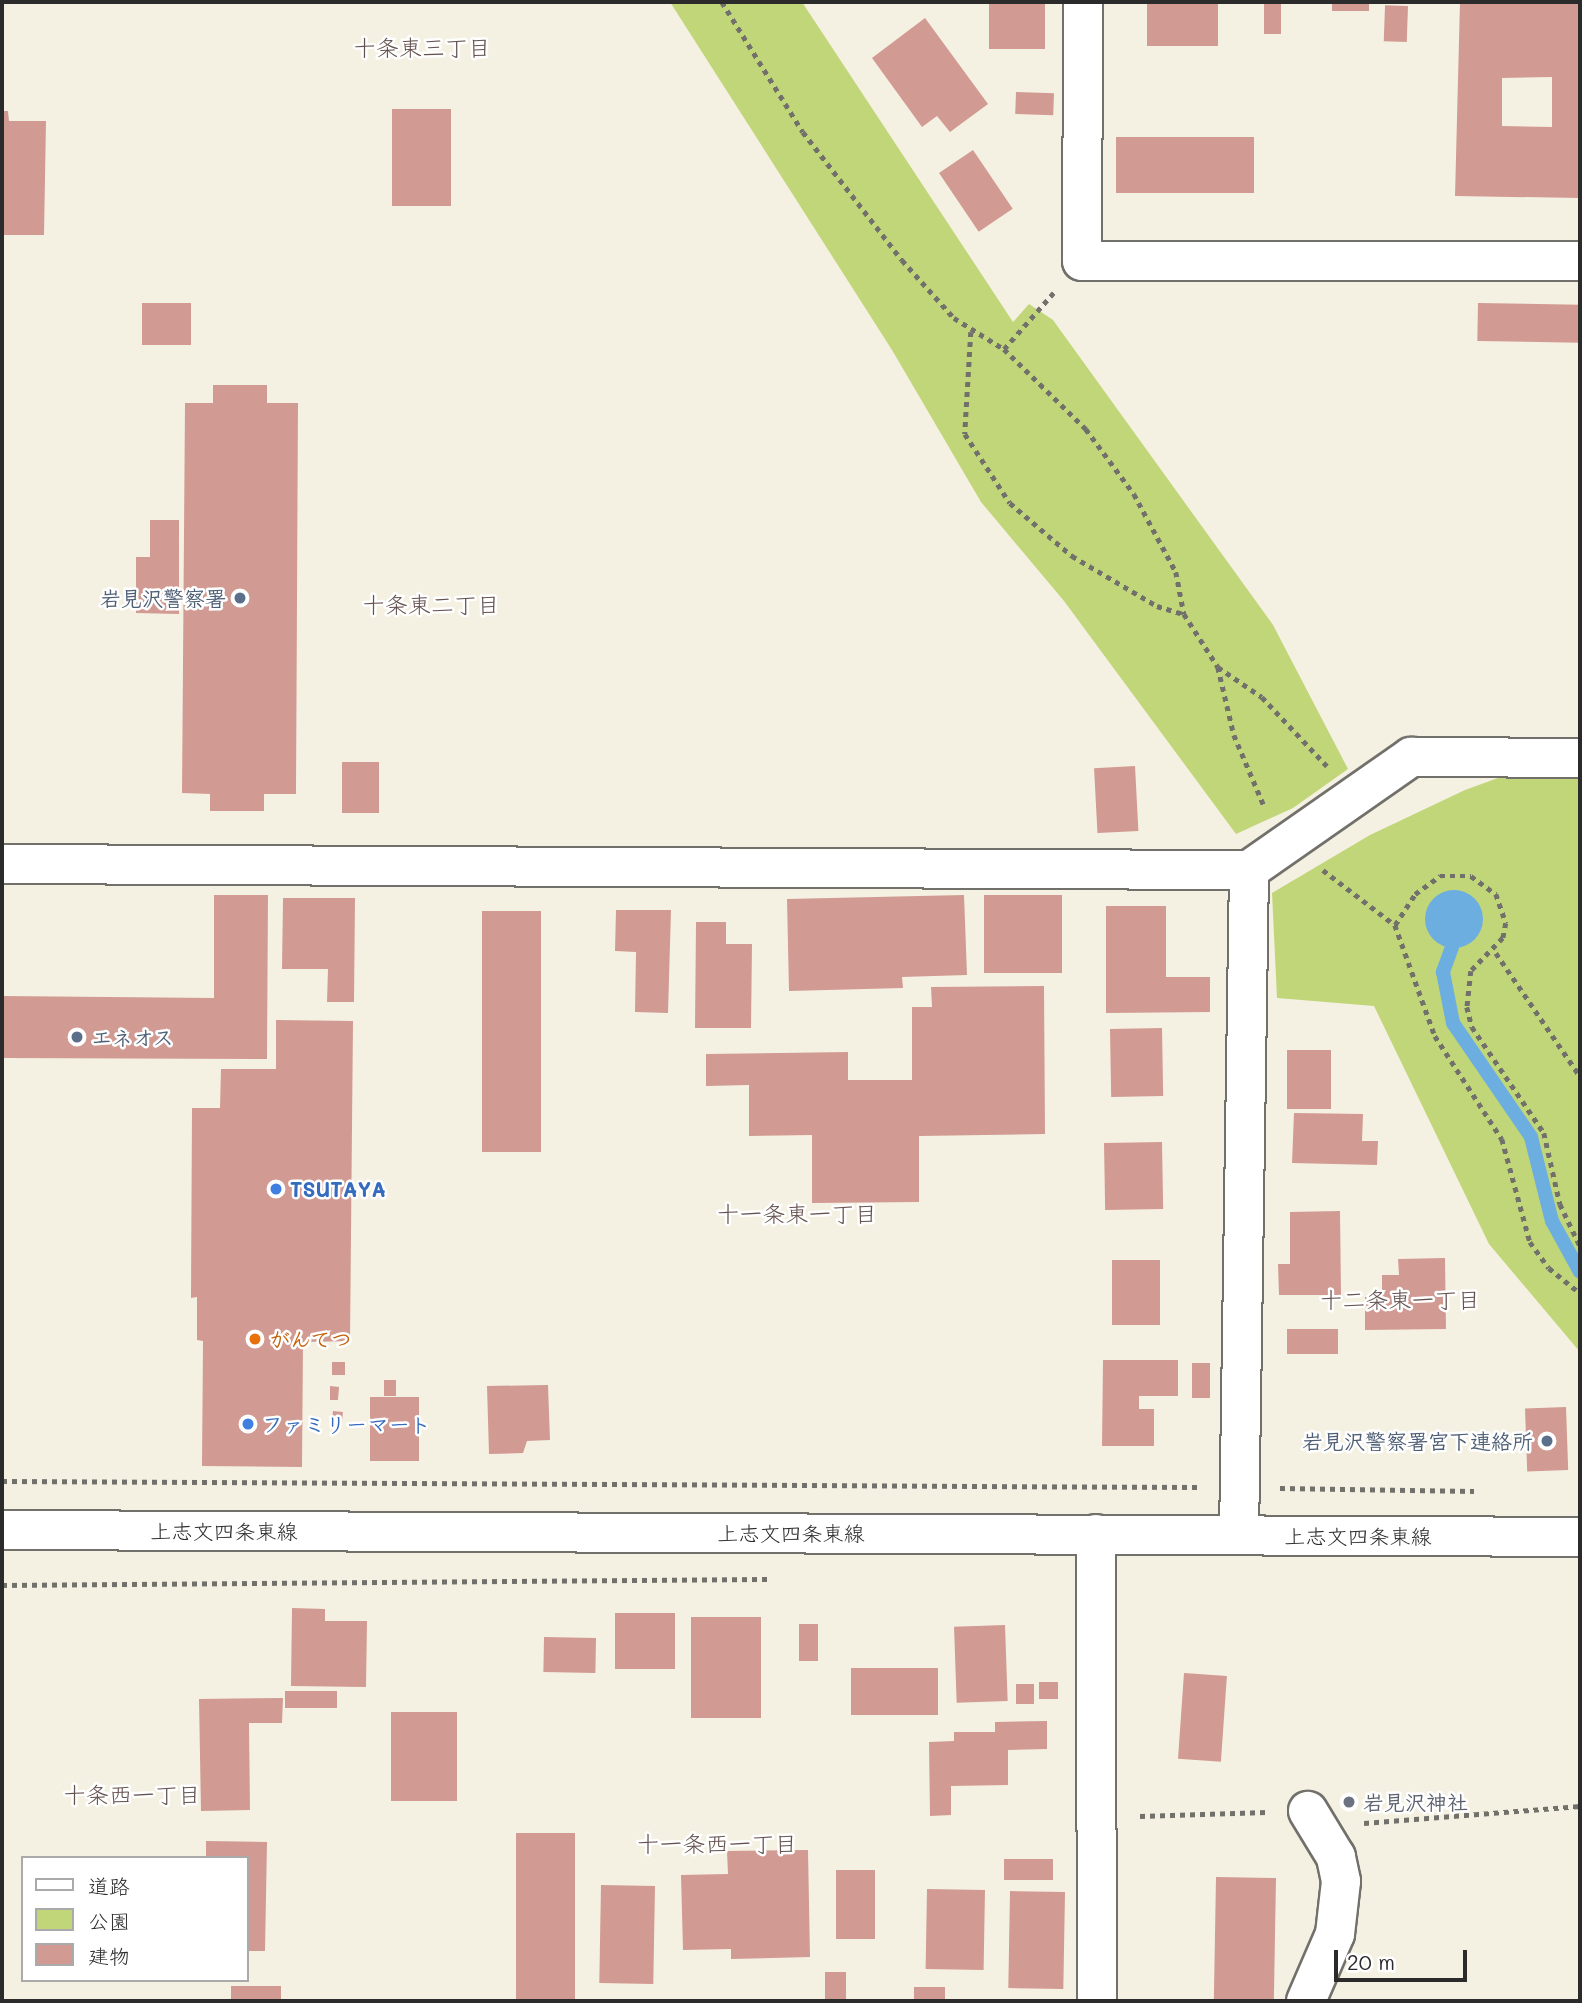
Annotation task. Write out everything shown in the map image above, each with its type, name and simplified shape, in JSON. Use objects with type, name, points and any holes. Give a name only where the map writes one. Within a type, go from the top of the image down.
[{"type":"street","points":[[1083,2],[1082,261],[1580,261]]},
{"type":"street","points":[[2,864],[1249,870],[1351,796],[1411,757],[1580,758]]},
{"type":"street","points":[[1240,1535],[1249,870]]},
{"type":"street","name":"上志文四条東線","points":[[2,1530],[1580,1536]]},
{"type":"street","points":[[1097,1534],[1097,2001]]},
{"type":"street","points":[[1306,2001],[1335,1934],[1341,1881],[1336,1857],[1308,1811]]},
{"type":"path","points":[[722,2],[803,132],[902,260],[971,332],[1004,349],[1086,429],[1134,494],[1177,572],[1184,614],[1218,667],[1252,789],[1287,842],[1395,925],[1435,1036],[1502,1139],[1530,1242],[1549,1268],[1580,1293]]},
{"type":"path","points":[[1004,349],[1082,261]]},
{"type":"path","points":[[971,332],[965,434],[1010,503],[1072,556],[1157,606],[1184,614]]},
{"type":"path","points":[[1218,667],[1302,734],[1351,796]]},
{"type":"path","points":[[1395,925],[1426,883],[1471,876],[1496,894],[1506,923],[1496,953],[1471,971],[1472,1027],[1544,1133],[1560,1204],[1580,1246]]},
{"type":"path","points":[[1496,953],[1580,1076]]},
{"type":"path","points":[[2,1480],[1240,1487],[1485,1491]]},
{"type":"path","points":[[2,1585],[778,1579]]},
{"type":"green space","points":[[670,2],[802,2],[1013,322],[1029,304],[1053,320],[1273,625],[1348,769],[1293,808],[1236,834],[1064,601],[981,502],[892,350]]},
{"type":"green space","points":[[1580,748],[1580,1352],[1489,1244],[1374,1006],[1277,998],[1272,893],[1370,835],[1465,790]]},
{"type":"water","points":[[1454,890],[1465,892],[1478,903],[1483,919],[1481,930],[1470,943],[1454,948],[1443,946],[1430,935],[1425,919],[1427,908],[1438,895]]},
{"type":"building","points":[[989,2],[1045,2],[1045,49],[989,49]]},
{"type":"building","points":[[1147,2],[1218,2],[1218,46],[1147,46]]},
{"type":"building","points":[[1264,2],[1281,2],[1281,34],[1264,34]]},
{"type":"building","points":[[1332,2],[1369,2],[1369,11],[1332,11]]},
{"type":"building","points":[[1460,2],[1580,2],[1580,198],[1455,196]],"holes":[[[1552,77],[1552,127],[1502,126],[1502,78]]]},
{"type":"building","points":[[1385,5],[1408,6],[1407,42],[1384,41]]},
{"type":"building","points":[[925,18],[988,104],[950,132],[937,116],[922,127],[872,58]]},
{"type":"building","points":[[1016,92],[1054,93],[1053,115],[1015,114]]},
{"type":"building","points":[[392,109],[451,109],[451,206],[392,206]]},
{"type":"building","points":[[2,111],[8,111],[9,121],[46,121],[44,235],[2,235]]},
{"type":"building","points":[[1116,137],[1254,137],[1254,193],[1116,193]]},
{"type":"building","points":[[973,150],[1013,209],[979,232],[939,173]]},
{"type":"building","points":[[142,303],[191,303],[191,345],[142,345]]},
{"type":"building","points":[[1478,303],[1580,305],[1579,343],[1477,341]]},
{"type":"building","name":"岩見沢警察署","points":[[213,385],[267,385],[267,403],[298,403],[296,794],[264,794],[264,811],[210,811],[210,794],[182,793],[185,403],[213,403]]},
{"type":"building","points":[[150,520],[179,520],[179,614],[136,613],[136,557],[150,557]]},
{"type":"building","points":[[342,762],[379,762],[379,813],[342,813]]},
{"type":"building","points":[[1135,766],[1138,831],[1097,833],[1094,768]]},
{"type":"building","points":[[214,895],[268,895],[267,1059],[2,1058],[2,996],[214,998]]},
{"type":"building","points":[[964,895],[967,975],[902,977],[903,988],[789,991],[787,899]]},
{"type":"building","points":[[984,895],[1062,895],[1062,973],[984,973]]},
{"type":"building","points":[[283,898],[355,898],[354,1002],[327,1002],[328,969],[282,969]]},
{"type":"building","points":[[1106,906],[1166,906],[1166,977],[1210,977],[1210,1012],[1106,1013]]},
{"type":"building","points":[[616,910],[671,910],[668,1013],[635,1012],[636,952],[615,951]]},
{"type":"building","points":[[482,911],[541,911],[541,1152],[482,1152]]},
{"type":"building","points":[[696,922],[726,922],[726,944],[752,944],[751,1028],[695,1028]]},
{"type":"building","points":[[1044,986],[1045,1134],[919,1136],[919,1202],[812,1203],[812,1135],[749,1136],[749,1085],[706,1086],[706,1054],[848,1052],[848,1080],[912,1080],[912,1007],[932,1007],[931,987]]},
{"type":"building","points":[[276,1020],[353,1021],[350,1341],[303,1342],[302,1467],[202,1466],[203,1341],[197,1340],[197,1297],[191,1298],[192,1108],[220,1108],[221,1069],[276,1069]]},
{"type":"building","points":[[1162,1028],[1163,1096],[1111,1097],[1110,1029]]},
{"type":"building","points":[[1287,1050],[1331,1050],[1331,1109],[1287,1109]]},
{"type":"building","points":[[1294,1113],[1363,1114],[1362,1141],[1378,1141],[1377,1165],[1292,1163]]},
{"type":"building","points":[[1162,1142],[1163,1209],[1105,1210],[1104,1143]]},
{"type":"building","points":[[1340,1211],[1341,1295],[1279,1295],[1278,1264],[1290,1264],[1290,1212]]},
{"type":"building","points":[[1445,1258],[1446,1329],[1365,1330],[1365,1297],[1382,1296],[1382,1275],[1399,1275],[1398,1259]]},
{"type":"building","points":[[1112,1260],[1160,1260],[1160,1325],[1112,1325]]},
{"type":"building","points":[[1287,1329],[1338,1329],[1338,1354],[1287,1354]]},
{"type":"building","points":[[1103,1360],[1178,1360],[1178,1396],[1139,1396],[1139,1409],[1154,1409],[1154,1446],[1102,1446]]},
{"type":"building","points":[[332,1362],[345,1362],[345,1375],[332,1375]]},
{"type":"building","points":[[1192,1363],[1210,1363],[1210,1398],[1192,1398]]},
{"type":"building","points":[[384,1380],[396,1380],[396,1396],[384,1396]]},
{"type":"building","points":[[548,1385],[550,1440],[527,1441],[523,1453],[489,1454],[487,1386]]},
{"type":"building","points":[[330,1386],[339,1387],[338,1400],[330,1400]]},
{"type":"building","points":[[370,1397],[419,1397],[419,1461],[370,1461]]},
{"type":"building","points":[[1566,1407],[1568,1470],[1527,1471],[1525,1408]]},
{"type":"building","points":[[333,1411],[343,1412],[342,1424],[332,1423]]},
{"type":"building","points":[[292,1608],[325,1609],[325,1621],[367,1621],[366,1687],[291,1686]]},
{"type":"building","points":[[615,1613],[675,1613],[675,1669],[615,1669]]},
{"type":"building","points":[[691,1617],[761,1617],[761,1718],[691,1718]]},
{"type":"building","points":[[799,1624],[818,1624],[818,1661],[799,1661]]},
{"type":"building","points":[[1005,1625],[1008,1701],[957,1703],[954,1627]]},
{"type":"building","points":[[544,1637],[596,1638],[595,1673],[543,1672]]},
{"type":"building","points":[[851,1668],[938,1668],[938,1715],[851,1715]]},
{"type":"building","points":[[1184,1673],[1227,1676],[1221,1762],[1178,1759]]},
{"type":"building","points":[[1039,1682],[1058,1682],[1058,1699],[1039,1699]]},
{"type":"building","points":[[1016,1684],[1034,1684],[1034,1704],[1016,1704]]},
{"type":"building","points":[[285,1691],[337,1691],[337,1708],[285,1708]]},
{"type":"building","points":[[283,1698],[282,1723],[249,1723],[250,1810],[201,1811],[199,1699]]},
{"type":"building","points":[[391,1712],[457,1712],[457,1801],[391,1801]]},
{"type":"building","points":[[1047,1721],[1047,1749],[1008,1750],[1008,1785],[951,1786],[951,1815],[930,1816],[929,1742],[954,1741],[954,1732],[995,1732],[995,1722]]},
{"type":"building","points":[[516,1833],[575,1833],[575,2001],[516,2001]]},
{"type":"building","points":[[206,1841],[267,1842],[265,1951],[248,1951],[248,1856],[206,1856]]},
{"type":"building","points":[[808,1850],[810,1957],[731,1959],[731,1949],[683,1950],[681,1875],[728,1874],[727,1851]]},
{"type":"building","points":[[1004,1859],[1053,1859],[1053,1880],[1004,1880]]},
{"type":"building","points":[[836,1870],[875,1870],[875,1939],[836,1939]]},
{"type":"building","points":[[1216,1877],[1276,1878],[1274,2001],[1214,2000]]},
{"type":"building","points":[[601,1885],[655,1886],[653,1984],[599,1983]]},
{"type":"building","points":[[927,1889],[985,1890],[984,1970],[926,1969]]},
{"type":"building","points":[[1010,1891],[1065,1892],[1063,1989],[1008,1988]]},
{"type":"building","points":[[825,1972],[846,1972],[846,2001],[825,2001]]},
{"type":"building","points":[[231,1986],[281,1986],[281,2001],[231,2001]]},
{"type":"building","points":[[914,1987],[945,1987],[945,2001],[914,2001]]},
{"type":"waterway","points":[[1452,947],[1443,972],[1453,1023],[1531,1137],[1552,1221],[1580,1272]]},
{"type":"place","name":"岩見沢警察署","points":[[240,598]]},
{"type":"place","name":"エネオス","points":[[77,1037]]},
{"type":"place","name":"TSUTAYA","points":[[276,1189]]},
{"type":"place","name":"がんてつ","points":[[255,1339]]},
{"type":"place","name":"ファミリーマート","points":[[248,1424]]},
{"type":"place","name":"岩見沢警察署宮下連絡所","points":[[1547,1441]]},
{"type":"place","name":"岩見沢神社","points":[[1349,1802]]},
{"type":"district","name":"十条東三丁目","points":[[422,47]]},
{"type":"district","name":"十条東二丁目","points":[[431,604]]},
{"type":"district","name":"十一条東一丁目","points":[[797,1213]]},
{"type":"district","name":"十二条東一丁目","points":[[1400,1299]]},
{"type":"district","name":"十条西一丁目","points":[[132,1794]]},
{"type":"district","name":"十一条西一丁目","points":[[717,1843]]}]
